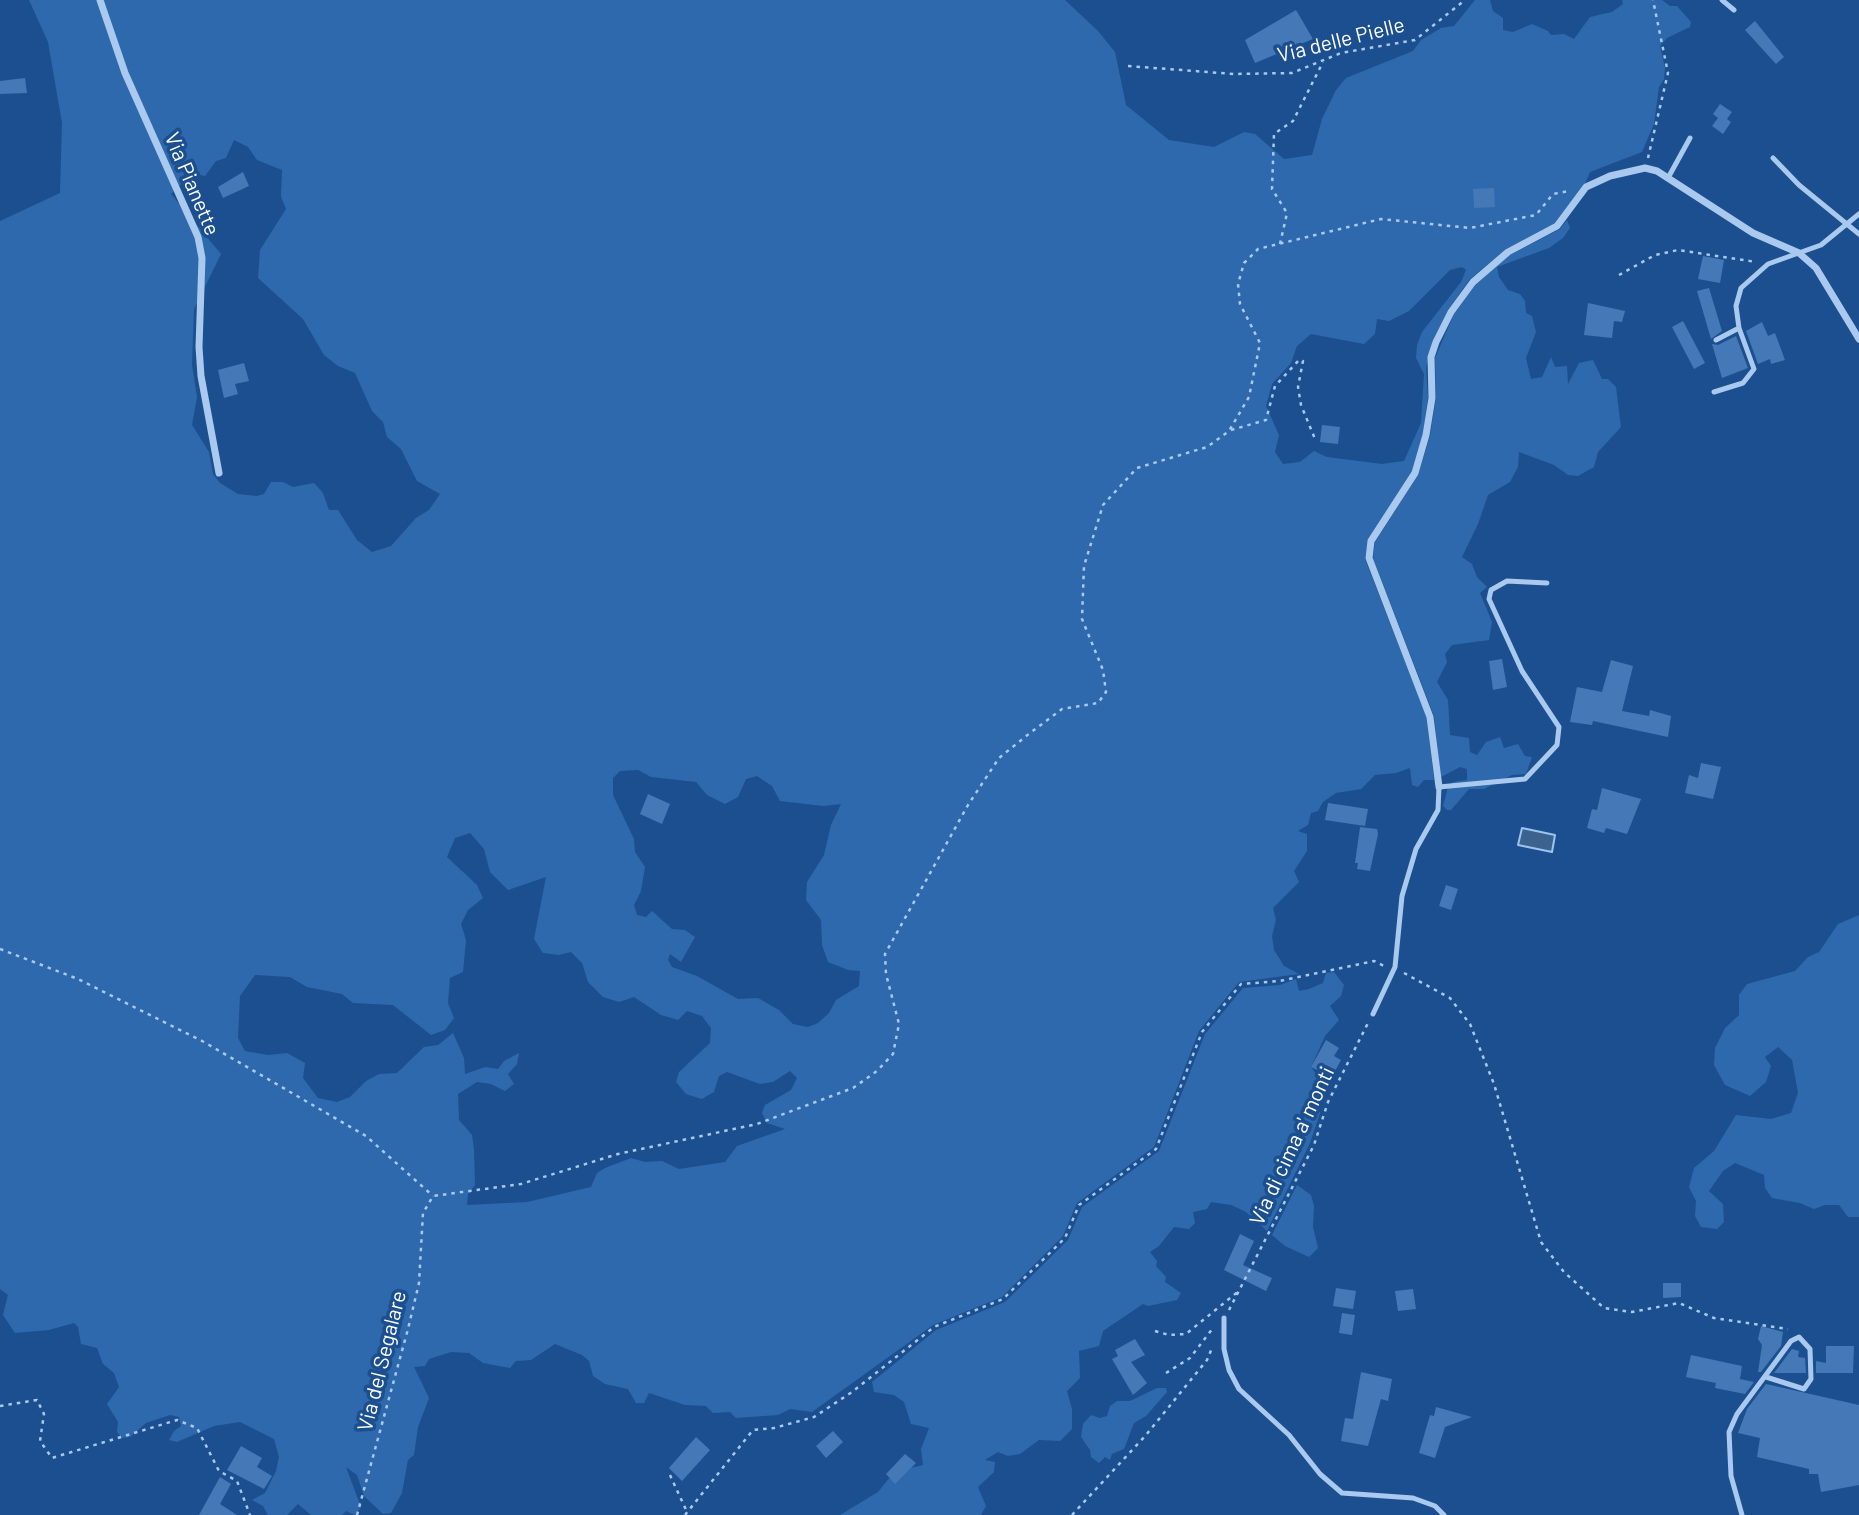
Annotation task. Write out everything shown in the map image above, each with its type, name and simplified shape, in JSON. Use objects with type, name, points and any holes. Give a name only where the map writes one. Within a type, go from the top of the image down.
[{"type":"street","name":"Via Pianette","points":[[100,0],[125,73],[198,237],[202,258],[199,357],[219,472]]},
{"type":"street","points":[[1438,787],[1430,717],[1369,558],[1371,541],[1415,473],[1426,435],[1432,398],[1431,357],[1451,312],[1473,282],[1508,251],[1557,226],[1586,187],[1610,176],[1645,168],[1668,178],[1752,233],[1800,253],[1816,268],[1859,339]]},
{"type":"lane","points":[[1722,0],[1734,10]]},
{"type":"lane","points":[[1668,178],[1690,138]]},
{"type":"lane","points":[[1773,158],[1859,234]]},
{"type":"lane","points":[[1714,392],[1743,383],[1754,369],[1739,328],[1736,306],[1741,288],[1768,264],[1821,245],[1859,214]]},
{"type":"lane","points":[[1716,340],[1739,328]]},
{"type":"lane","points":[[1373,1014],[1395,969],[1402,896],[1416,849],[1438,810],[1438,787],[1525,779],[1557,745],[1559,727],[1522,671],[1489,599],[1491,590],[1507,582],[1547,583]]},
{"type":"lane","points":[[1223,1316],[1224,1349],[1229,1370],[1239,1390],[1289,1435],[1321,1474],[1342,1493],[1413,1498],[1435,1506],[1444,1515]]},
{"type":"lane","points":[[1742,1515],[1731,1476],[1729,1432],[1737,1414],[1791,1340],[1799,1337],[1810,1349],[1811,1379],[1804,1390],[1766,1377]]},
{"type":"path","name":"Via delle Pielle","points":[[1128,66],[1262,74],[1292,73],[1341,53],[1416,40],[1465,0]]},
{"type":"path","points":[[1645,168],[1668,74],[1653,0]]},
{"type":"path","points":[[1280,244],[1287,213],[1272,189],[1274,134],[1293,121],[1324,61]]},
{"type":"path","points":[[1229,431],[1249,397],[1260,343],[1240,304],[1238,284],[1244,263],[1258,249],[1381,219],[1470,229],[1536,215],[1553,194],[1586,187]]},
{"type":"path","points":[[1619,275],[1655,254],[1678,250],[1768,264]]},
{"type":"path","points":[[0,949],[78,979],[204,1042],[366,1136],[433,1196],[521,1184],[618,1154],[757,1124],[853,1088],[877,1071],[893,1054],[899,1024],[886,974],[885,954],[968,805],[999,758],[1062,709],[1098,703],[1106,692],[1103,670],[1082,619],[1084,566],[1103,505],[1137,468],[1207,447],[1229,431],[1266,420],[1275,386],[1299,360],[1303,361],[1298,387],[1301,405],[1315,439]]},
{"type":"path","points":[[670,1475],[686,1513],[753,1430],[774,1428],[814,1417],[852,1392],[934,1327],[1003,1299],[1065,1238],[1079,1205],[1156,1149],[1202,1032],[1241,984],[1280,981],[1374,961],[1450,998],[1470,1024],[1494,1084],[1541,1242],[1564,1272],[1604,1308],[1632,1312],[1679,1303],[1714,1318],[1785,1327],[1799,1337]]},
{"type":"path","name":"Via di cima a' monti","points":[[1223,1316],[1234,1303],[1314,1145],[1328,1102],[1373,1014]]},
{"type":"path","name":"Via del Segalare","points":[[357,1515],[419,1283],[424,1213],[433,1196]]},
{"type":"path","points":[[1155,1331],[1169,1335],[1186,1334],[1241,1289]]},
{"type":"path","points":[[1167,1374],[1190,1358],[1207,1339],[1217,1320]]},
{"type":"path","points":[[1072,1515],[1146,1435],[1207,1360],[1215,1339]]},
{"type":"path","points":[[0,1406],[37,1400],[44,1414],[40,1441],[52,1458],[177,1420],[197,1428],[219,1471],[237,1481],[250,1515]]},
{"type":"shaded area","points":[[29,0],[1065,0],[1098,31],[1115,52],[1126,105],[1169,140],[1214,147],[1244,132],[1255,134],[1284,159],[1312,155],[1322,119],[1336,90],[1346,78],[1413,51],[1421,40],[1441,28],[1454,26],[1475,0],[1490,0],[1493,11],[1503,18],[1503,30],[1513,32],[1532,24],[1551,35],[1564,34],[1574,39],[1590,17],[1612,12],[1623,4],[1622,0],[1662,0],[1670,6],[1677,6],[1691,22],[1690,27],[1667,38],[1660,46],[1665,68],[1664,79],[1659,87],[1654,124],[1642,152],[1590,172],[1585,184],[1555,224],[1506,249],[1470,279],[1448,310],[1433,340],[1426,368],[1428,397],[1423,434],[1412,472],[1368,540],[1365,559],[1427,718],[1434,780],[1424,780],[1418,787],[1412,785],[1410,768],[1396,773],[1375,775],[1361,789],[1336,793],[1323,802],[1318,811],[1311,813],[1308,825],[1298,831],[1307,834],[1307,851],[1294,871],[1299,882],[1273,908],[1276,920],[1272,936],[1274,950],[1284,966],[1299,974],[1239,982],[1199,1031],[1154,1147],[1077,1203],[1063,1236],[1002,1297],[933,1325],[812,1412],[790,1409],[778,1415],[736,1418],[730,1412],[713,1413],[706,1406],[685,1405],[649,1393],[644,1403],[636,1403],[628,1389],[605,1384],[593,1376],[589,1361],[582,1355],[555,1344],[531,1360],[516,1361],[510,1368],[483,1363],[469,1353],[451,1352],[429,1359],[425,1366],[414,1367],[429,1398],[418,1427],[414,1455],[408,1460],[402,1493],[391,1513],[383,1514],[364,1496],[357,1475],[346,1467],[361,1507],[355,1515],[346,1511],[342,1515],[311,1515],[298,1504],[287,1515],[268,1515],[263,1506],[252,1500],[265,1493],[276,1471],[279,1457],[274,1439],[240,1422],[214,1426],[177,1442],[169,1440],[181,1426],[179,1417],[170,1415],[146,1423],[130,1437],[122,1438],[117,1432],[118,1422],[107,1404],[119,1387],[114,1373],[103,1364],[97,1348],[81,1344],[78,1327],[74,1323],[49,1330],[15,1333],[3,1315],[8,1295],[0,1289],[0,221],[60,193],[62,123],[48,42]],"holes":[[[234,140],[248,147],[257,160],[282,170],[281,197],[286,209],[260,250],[258,278],[303,319],[324,355],[338,366],[355,373],[372,411],[383,422],[387,437],[401,449],[417,481],[440,494],[429,510],[416,518],[391,546],[372,552],[357,540],[338,510],[329,510],[323,493],[314,483],[293,487],[283,482],[271,482],[264,494],[238,494],[220,483],[213,474],[209,452],[192,425],[197,397],[192,365],[194,309],[221,254],[171,194],[196,169],[196,174],[205,176],[216,161],[226,158]],[[1462,267],[1466,270],[1461,282],[1422,332],[1417,345],[1416,358],[1424,374],[1421,423],[1404,461],[1382,464],[1327,457],[1314,451],[1300,462],[1283,464],[1275,452],[1279,435],[1266,406],[1272,384],[1291,363],[1297,346],[1311,334],[1364,344],[1375,334],[1377,319],[1389,321],[1409,311],[1450,270]],[[638,770],[651,777],[696,782],[707,795],[725,804],[738,797],[746,779],[757,776],[772,786],[780,801],[823,806],[841,804],[831,825],[824,855],[807,882],[806,900],[821,920],[822,945],[828,962],[848,970],[860,971],[859,986],[836,1000],[829,1013],[818,1023],[808,1027],[793,1024],[779,1010],[758,998],[738,999],[697,976],[672,967],[668,960],[670,954],[681,962],[695,937],[685,930],[672,929],[652,911],[646,917],[637,915],[634,905],[641,891],[645,867],[635,852],[634,839],[613,795],[613,778],[620,771]],[[470,833],[484,849],[490,872],[508,890],[546,877],[534,939],[543,953],[559,955],[571,952],[582,963],[588,982],[603,997],[619,1002],[634,997],[661,1015],[678,1020],[687,1011],[702,1016],[711,1028],[710,1043],[679,1072],[676,1082],[686,1094],[702,1099],[714,1092],[719,1076],[727,1072],[760,1084],[773,1082],[790,1071],[797,1078],[791,1090],[765,1105],[762,1113],[767,1123],[785,1129],[737,1146],[725,1162],[679,1169],[662,1161],[645,1162],[631,1158],[597,1173],[591,1187],[527,1202],[467,1205],[468,1194],[475,1185],[474,1149],[472,1135],[459,1120],[458,1094],[477,1082],[491,1084],[505,1091],[514,1084],[508,1074],[517,1064],[519,1053],[504,1061],[498,1069],[485,1067],[465,1074],[464,1058],[453,1033],[438,1045],[424,1047],[397,1073],[379,1074],[366,1081],[350,1097],[337,1102],[318,1098],[303,1078],[305,1063],[287,1053],[268,1055],[245,1051],[238,1038],[240,996],[255,975],[290,977],[307,987],[342,994],[353,1003],[393,1005],[431,1035],[445,1030],[454,1018],[448,1003],[450,978],[463,972],[466,940],[461,924],[468,910],[483,898],[477,885],[447,857],[455,838]]]},
{"type":"shaded area","points":[[1567,220],[1570,228],[1563,238],[1549,248],[1497,267],[1499,277],[1508,290],[1520,294],[1525,301],[1526,313],[1532,316],[1536,332],[1526,358],[1531,379],[1542,377],[1551,357],[1555,367],[1567,366],[1568,384],[1579,363],[1593,360],[1602,379],[1608,379],[1616,387],[1621,427],[1598,452],[1594,467],[1578,476],[1568,475],[1554,465],[1519,452],[1518,467],[1510,482],[1488,495],[1462,557],[1472,564],[1477,577],[1487,587],[1480,593],[1492,622],[1489,640],[1452,645],[1445,654],[1447,662],[1437,682],[1448,700],[1450,735],[1469,738],[1470,752],[1477,755],[1486,742],[1500,737],[1504,748],[1518,744],[1525,756],[1532,757],[1526,774],[1512,775],[1484,789],[1469,789],[1451,810],[1447,810],[1443,806],[1448,787],[1453,782],[1467,780],[1467,769],[1460,767],[1441,777],[1434,716],[1373,558],[1375,542],[1418,475],[1430,436],[1436,398],[1435,358],[1454,314],[1475,284],[1510,255],[1560,229]]},
{"type":"shaded area","points":[[1522,828],[1555,835],[1552,852],[1518,845]]},
{"type":"shaded area","points":[[1859,915],[1859,1217],[1848,1217],[1839,1205],[1825,1205],[1814,1209],[1800,1203],[1772,1198],[1765,1188],[1764,1175],[1735,1163],[1723,1171],[1709,1191],[1723,1204],[1724,1222],[1717,1229],[1701,1227],[1695,1216],[1696,1201],[1689,1187],[1694,1168],[1714,1151],[1736,1115],[1771,1119],[1791,1113],[1798,1093],[1792,1060],[1778,1047],[1765,1057],[1771,1066],[1766,1082],[1750,1096],[1725,1085],[1714,1065],[1715,1048],[1725,1028],[1739,1015],[1739,995],[1747,984],[1795,971],[1808,957],[1819,952],[1838,924]]},
{"type":"shaded area","points":[[1334,972],[1344,985],[1341,996],[1330,1006],[1339,1020],[1325,1036],[1311,1067],[1316,1074],[1320,1113],[1310,1143],[1267,1231],[1246,1212],[1231,1205],[1211,1202],[1207,1209],[1193,1212],[1195,1223],[1189,1229],[1174,1227],[1159,1246],[1150,1252],[1157,1261],[1156,1266],[1166,1277],[1165,1282],[1181,1293],[1177,1300],[1148,1306],[1143,1304],[1103,1331],[1099,1346],[1079,1351],[1080,1378],[1067,1391],[1072,1409],[1072,1429],[1060,1441],[1039,1440],[1020,1454],[1008,1456],[998,1452],[985,1460],[995,1462],[994,1472],[978,1487],[986,1506],[981,1515],[840,1515],[878,1492],[894,1472],[923,1465],[921,1449],[929,1428],[911,1424],[904,1402],[894,1395],[874,1392],[872,1382],[936,1330],[1005,1302],[1068,1240],[1082,1207],[1159,1151],[1205,1034],[1243,988],[1280,985],[1296,979],[1299,991],[1323,983],[1326,973]]},
{"type":"shaded area","points":[[1297,1185],[1311,1195],[1314,1206],[1313,1227],[1318,1248],[1309,1257],[1285,1246],[1272,1235]]},
{"type":"shaded area","points":[[1157,1388],[1166,1388],[1167,1392],[1146,1416],[1134,1423],[1124,1449],[1112,1454],[1110,1460],[1105,1457],[1099,1463],[1091,1457],[1090,1450],[1081,1437],[1083,1424],[1091,1415],[1100,1418],[1107,1416],[1110,1406],[1117,1401],[1130,1401]]},
{"type":"building","points":[[1296,10],[1313,39],[1255,63],[1245,40]]},
{"type":"building","points":[[1755,21],[1784,57],[1776,64],[1745,30]]},
{"type":"building","points":[[25,78],[27,93],[0,94],[0,81]]},
{"type":"building","points":[[1720,104],[1732,112],[1727,119],[1731,122],[1723,134],[1712,126],[1718,118],[1713,114]]},
{"type":"building","points":[[243,172],[249,186],[223,198],[218,187]]},
{"type":"building","points":[[1494,188],[1495,207],[1474,208],[1473,189]]},
{"type":"building","points":[[1703,256],[1724,260],[1720,283],[1698,279]]},
{"type":"building","points":[[1709,288],[1722,331],[1711,339],[1697,291]]},
{"type":"building","points":[[1588,303],[1625,311],[1622,322],[1614,321],[1612,338],[1584,335]]},
{"type":"building","points":[[1683,321],[1705,363],[1694,369],[1672,327]]},
{"type":"building","points":[[1762,322],[1768,336],[1775,333],[1785,360],[1771,364],[1770,359],[1758,364],[1746,331]]},
{"type":"building","points":[[1736,336],[1748,368],[1722,378],[1712,344],[1718,345]]},
{"type":"building","points":[[244,363],[249,381],[235,384],[238,394],[224,398],[218,370]]},
{"type":"building","points":[[1322,425],[1340,427],[1338,444],[1320,442]]},
{"type":"building","points":[[1502,659],[1507,687],[1493,690],[1489,661]]},
{"type":"building","points":[[1611,660],[1633,666],[1622,711],[1649,716],[1650,710],[1671,716],[1668,737],[1593,721],[1592,725],[1570,722],[1577,687],[1602,692]]},
{"type":"building","points":[[1701,763],[1721,767],[1713,799],[1685,793],[1689,775],[1698,778]]},
{"type":"building","points":[[1602,788],[1641,799],[1627,834],[1606,828],[1604,833],[1587,828],[1592,809],[1597,810]]},
{"type":"building","points":[[648,794],[670,804],[662,824],[640,814]]},
{"type":"building","points":[[1328,803],[1368,809],[1365,826],[1325,820]]},
{"type":"building","points":[[1360,827],[1377,829],[1370,871],[1357,869],[1358,863],[1355,863]]},
{"type":"building","points":[[1446,885],[1458,889],[1451,910],[1439,906]]},
{"type":"building","points":[[1326,1040],[1339,1048],[1334,1056],[1341,1060],[1334,1073],[1330,1070],[1327,1075],[1311,1067]]},
{"type":"building","points":[[1240,1234],[1254,1241],[1243,1265],[1272,1278],[1266,1291],[1224,1270]]},
{"type":"building","points":[[1663,1283],[1681,1283],[1681,1297],[1663,1298]]},
{"type":"building","points":[[1336,1288],[1356,1291],[1353,1309],[1333,1306]]},
{"type":"building","points":[[1413,1289],[1416,1309],[1398,1311],[1395,1291]]},
{"type":"building","points":[[1342,1313],[1355,1315],[1352,1335],[1339,1333]]},
{"type":"building","points":[[1761,1326],[1783,1332],[1781,1346],[1761,1372],[1758,1372],[1762,1345],[1758,1339]]},
{"type":"building","points":[[1135,1339],[1145,1355],[1131,1362],[1147,1383],[1133,1395],[1112,1359],[1118,1356],[1115,1350]]},
{"type":"building","points":[[1826,1346],[1854,1346],[1853,1373],[1816,1373],[1816,1361],[1826,1363]]},
{"type":"building","points":[[1792,1349],[1799,1351],[1798,1357],[1805,1358],[1806,1373],[1774,1373]]},
{"type":"building","points":[[1691,1355],[1742,1366],[1740,1379],[1754,1382],[1745,1394],[1715,1388],[1716,1383],[1686,1377]]},
{"type":"building","points":[[1361,1372],[1392,1379],[1388,1401],[1381,1399],[1368,1446],[1341,1441],[1345,1418],[1353,1419]]},
{"type":"building","points":[[1766,1384],[1859,1405],[1859,1485],[1821,1492],[1818,1474],[1809,1474],[1809,1469],[1757,1457],[1760,1438],[1738,1433],[1747,1409]]},
{"type":"building","points":[[1436,1407],[1472,1417],[1445,1427],[1435,1458],[1419,1453],[1430,1415],[1434,1416]]},
{"type":"building","points":[[833,1431],[843,1442],[826,1458],[816,1446]]},
{"type":"building","points":[[696,1437],[710,1450],[682,1481],[669,1468]]},
{"type":"building","points":[[241,1446],[262,1458],[257,1467],[272,1476],[264,1489],[227,1470]]},
{"type":"building","points":[[905,1454],[916,1463],[895,1484],[886,1474]]},
{"type":"building","points":[[220,1477],[231,1484],[220,1504],[237,1515],[199,1515]]}]
